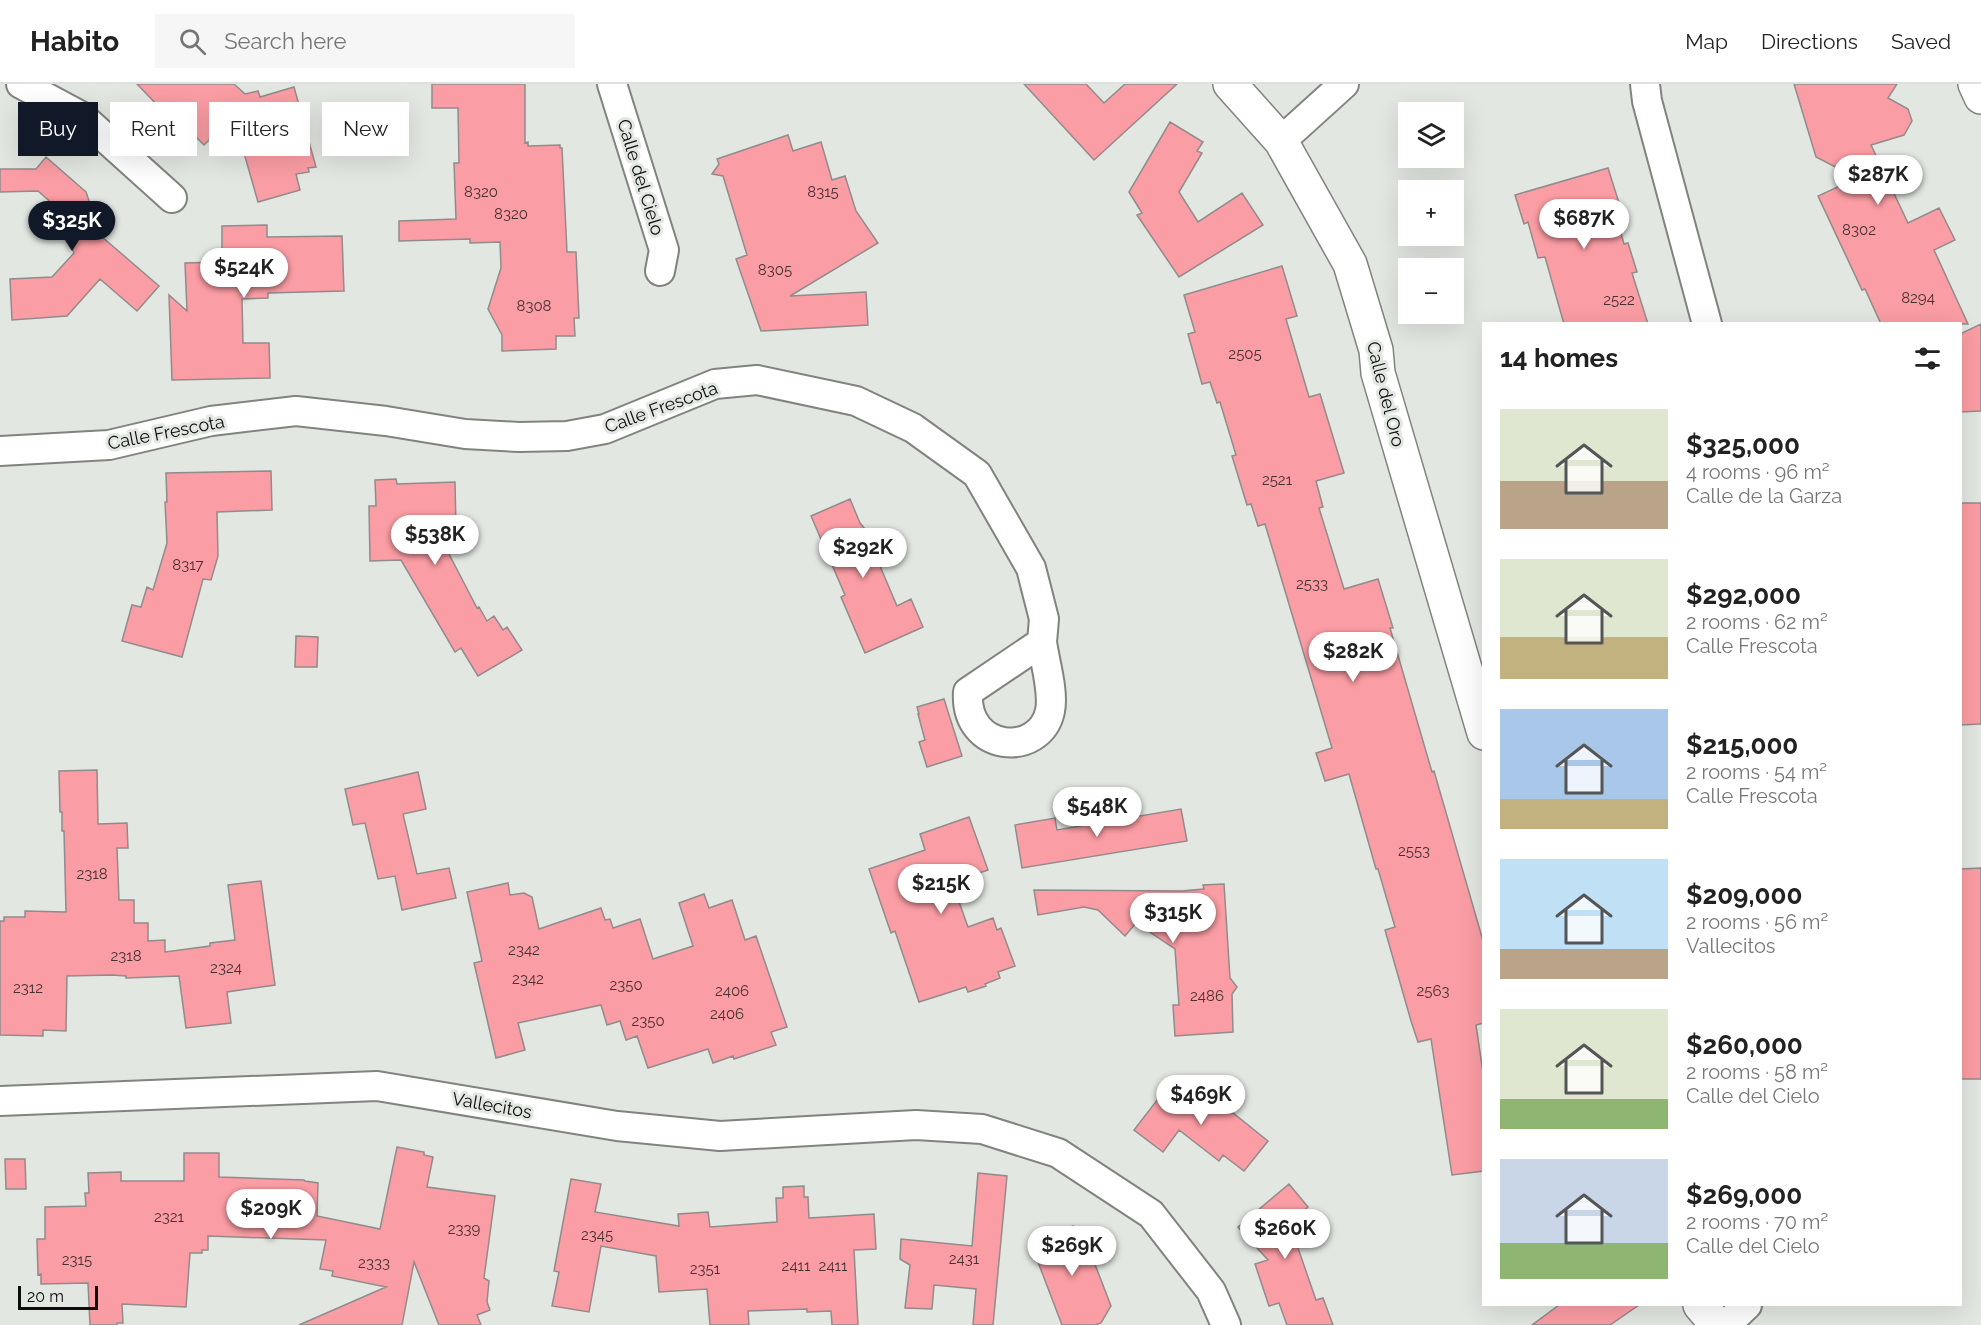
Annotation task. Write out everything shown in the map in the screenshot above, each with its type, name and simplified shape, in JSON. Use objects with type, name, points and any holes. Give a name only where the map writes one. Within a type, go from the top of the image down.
[{"type":"street","points":[[21,84],[81,116],[172,198]]},
{"type":"street","name":"Calle del Cielo","points":[[612,84],[664,250],[660,271]]},
{"type":"street","name":"Calle del Oro","points":[[1230,84],[1281,141],[1350,264],[1376,350],[1378,373],[1482,726]]},
{"type":"street","points":[[1281,141],[1344,84]]},
{"type":"street","points":[[1645,84],[1647,100],[1706,322]]},
{"type":"street","points":[[1975,84],[1981,97]]},
{"type":"street","name":"Calle Frescota","points":[[0,451],[109,445],[211,421],[296,411],[386,420],[465,434],[519,437],[567,436],[605,429],[715,384],[757,380],[856,401],[913,428],[977,474],[1031,568],[1044,619],[1042,642]]},
{"type":"street","name":"Vallecitos","points":[[0,1101],[377,1086],[617,1126],[720,1136],[916,1125],[982,1129],[1058,1153],[1151,1214],[1211,1291],[1226,1325]]},
{"type":"street","points":[[1701,1306],[1717,1325]]},
{"type":"street","points":[[1726,1325],[1746,1306]]},
{"type":"building","points":[[137,84],[234,84],[245,94],[258,91],[260,97],[294,87],[298,102],[209,102],[209,140],[204,145],[197,138],[197,102],[154,102]]},
{"type":"building","points":[[432,84],[525,84],[525,143],[528,142],[528,146],[560,145],[562,148],[567,252],[576,252],[579,318],[574,318],[575,336],[556,336],[556,349],[502,351],[502,335],[488,309],[501,268],[500,242],[470,243],[470,239],[399,241],[399,221],[456,219],[454,163],[459,163],[458,108],[432,108]]},
{"type":"building","points":[[1024,84],[1086,84],[1104,103],[1125,84],[1177,84],[1094,160]]},
{"type":"building","points":[[1794,84],[1897,84],[1888,98],[1908,109],[1912,121],[1904,135],[1871,145],[1908,223],[1939,208],[1955,240],[1934,250],[1968,324],[1962,324],[1962,322],[1880,322],[1865,289],[1862,290],[1818,196],[1857,178],[1816,157]]},
{"type":"building","points":[[1170,122],[1203,142],[1197,151],[1202,153],[1179,192],[1198,222],[1242,193],[1263,225],[1179,277],[1137,215],[1142,213],[1129,192]]},
{"type":"building","points":[[788,135],[793,151],[821,142],[832,180],[845,176],[856,211],[878,243],[790,296],[866,292],[868,325],[761,331],[736,259],[747,255],[723,176],[712,174],[719,164],[717,159]]},
{"type":"building","points":[[310,145],[316,167],[308,168],[309,172],[296,174],[300,190],[258,202],[245,156],[310,156]]},
{"type":"building","points":[[46,157],[86,192],[101,236],[159,286],[137,311],[100,279],[67,316],[12,320],[10,279],[52,277],[74,253],[56,207],[38,191],[0,192],[0,169],[36,169]]},
{"type":"building","points":[[1608,168],[1619,203],[1613,204],[1624,244],[1628,243],[1637,272],[1632,273],[1647,322],[1563,322],[1545,257],[1538,258],[1528,222],[1524,224],[1515,195]]},
{"type":"building","points":[[267,225],[267,237],[342,236],[344,291],[268,293],[268,298],[242,299],[243,343],[269,343],[270,378],[172,380],[169,295],[187,311],[185,263],[222,262],[222,226]]},
{"type":"building","points":[[1282,266],[1297,316],[1286,319],[1309,397],[1320,394],[1344,473],[1316,481],[1323,507],[1319,508],[1344,589],[1378,579],[1393,628],[1390,628],[1482,937],[1482,1024],[1476,1025],[1482,1066],[1482,1171],[1452,1175],[1431,1039],[1418,1042],[1411,1021],[1385,930],[1395,927],[1349,774],[1325,781],[1316,753],[1332,748],[1265,524],[1258,526],[1251,504],[1247,505],[1232,456],[1236,455],[1220,402],[1217,403],[1210,382],[1202,384],[1188,334],[1195,332],[1184,295]]},
{"type":"building","points":[[1981,324],[1981,411],[1962,412],[1962,333]]},
{"type":"building","points":[[271,471],[272,510],[217,512],[218,556],[211,580],[203,579],[182,657],[122,641],[132,605],[141,607],[147,587],[153,590],[167,543],[166,473]]},
{"type":"building","points":[[396,479],[397,484],[455,482],[456,526],[436,529],[477,608],[479,607],[487,621],[494,616],[503,630],[507,627],[522,650],[478,676],[461,648],[455,652],[401,560],[370,561],[369,506],[376,506],[375,480]]},
{"type":"building","points":[[850,499],[860,523],[881,548],[874,552],[897,606],[911,599],[923,627],[865,653],[841,597],[845,595],[811,516]]},
{"type":"building","points":[[1962,503],[1981,503],[1981,724],[1962,725]]},
{"type":"building","points":[[296,636],[318,637],[317,667],[295,667]]},
{"type":"building","points":[[944,699],[962,756],[927,767],[919,742],[925,740],[917,707]]},
{"type":"building","points":[[97,770],[98,824],[127,823],[128,848],[117,848],[119,900],[134,900],[134,923],[148,923],[148,941],[165,940],[165,952],[235,940],[228,885],[261,881],[275,985],[227,992],[231,1023],[186,1028],[179,976],[126,978],[126,976],[112,975],[67,976],[66,1031],[43,1030],[43,1036],[0,1035],[0,921],[4,921],[4,917],[25,917],[25,911],[66,912],[64,831],[62,831],[62,812],[60,812],[59,771]]},
{"type":"building","points":[[418,772],[426,809],[403,814],[417,874],[449,868],[456,898],[402,910],[395,876],[378,879],[365,823],[353,825],[345,789]]},
{"type":"building","points":[[1181,809],[1187,841],[1022,868],[1015,825],[1055,818],[1057,830]]},
{"type":"building","points":[[969,817],[988,870],[952,882],[968,927],[993,918],[997,930],[1001,928],[1015,966],[998,972],[1000,978],[985,984],[986,986],[968,992],[966,987],[919,1002],[895,931],[891,933],[869,869],[925,850],[920,834]]},
{"type":"building","points":[[1981,868],[1981,1079],[1962,1079],[1962,869]]},
{"type":"building","points":[[508,883],[510,895],[524,893],[532,897],[539,929],[601,908],[605,920],[610,919],[613,928],[640,919],[653,959],[693,946],[679,903],[704,894],[709,908],[732,900],[745,940],[756,936],[787,1027],[771,1032],[776,1045],[734,1059],[733,1056],[713,1063],[708,1049],[648,1068],[637,1036],[626,1040],[620,1021],[607,1025],[601,1005],[518,1023],[525,1050],[496,1058],[474,963],[482,961],[467,892]]},
{"type":"building","points":[[1224,884],[1230,978],[1237,987],[1232,994],[1233,1032],[1175,1036],[1173,1005],[1179,1005],[1175,949],[1136,923],[1125,936],[1098,910],[1084,907],[1038,915],[1034,890],[1182,891],[1204,889],[1203,885]]},
{"type":"building","points":[[1171,1082],[1193,1099],[1195,1097],[1204,1104],[1214,1092],[1235,1108],[1232,1112],[1268,1141],[1244,1171],[1223,1155],[1219,1161],[1179,1130],[1163,1152],[1134,1130]]},
{"type":"building","points":[[397,1147],[424,1152],[424,1155],[433,1157],[427,1187],[495,1196],[484,1278],[489,1281],[487,1302],[490,1310],[477,1315],[481,1325],[439,1325],[414,1262],[402,1325],[299,1325],[386,1287],[332,1276],[333,1271],[320,1269],[326,1240],[208,1236],[208,1250],[202,1250],[202,1253],[190,1253],[186,1307],[122,1304],[123,1323],[117,1323],[117,1325],[90,1325],[88,1283],[41,1284],[41,1274],[38,1275],[37,1239],[45,1239],[45,1207],[86,1206],[85,1193],[89,1193],[88,1173],[121,1172],[121,1181],[184,1181],[184,1153],[219,1153],[219,1177],[304,1180],[318,1183],[317,1216],[380,1229]]},
{"type":"building","points":[[5,1159],[25,1159],[26,1189],[6,1189]]},
{"type":"building","points":[[978,1173],[1007,1176],[993,1325],[973,1325],[976,1289],[934,1285],[932,1309],[905,1308],[910,1265],[900,1259],[901,1239],[972,1246]]},
{"type":"building","points":[[571,1179],[601,1184],[595,1212],[679,1226],[678,1214],[708,1212],[710,1227],[777,1222],[776,1198],[783,1198],[783,1187],[804,1186],[804,1197],[808,1197],[809,1218],[874,1214],[876,1249],[854,1250],[858,1325],[832,1325],[831,1311],[807,1312],[807,1309],[748,1311],[749,1325],[710,1325],[707,1289],[659,1292],[656,1256],[601,1246],[589,1312],[552,1306],[559,1272],[554,1271]]},
{"type":"building","points":[[1289,1184],[1308,1207],[1290,1225],[1316,1300],[1323,1298],[1333,1325],[1287,1325],[1279,1303],[1269,1306],[1255,1264],[1268,1260],[1238,1227]]},
{"type":"building","points":[[1073,1226],[1087,1232],[1095,1253],[1091,1254],[1111,1306],[1101,1323],[1095,1325],[1062,1325],[1030,1241]]},
{"type":"building","points":[[1558,1306],[1638,1306],[1610,1325],[1532,1325]]}]
